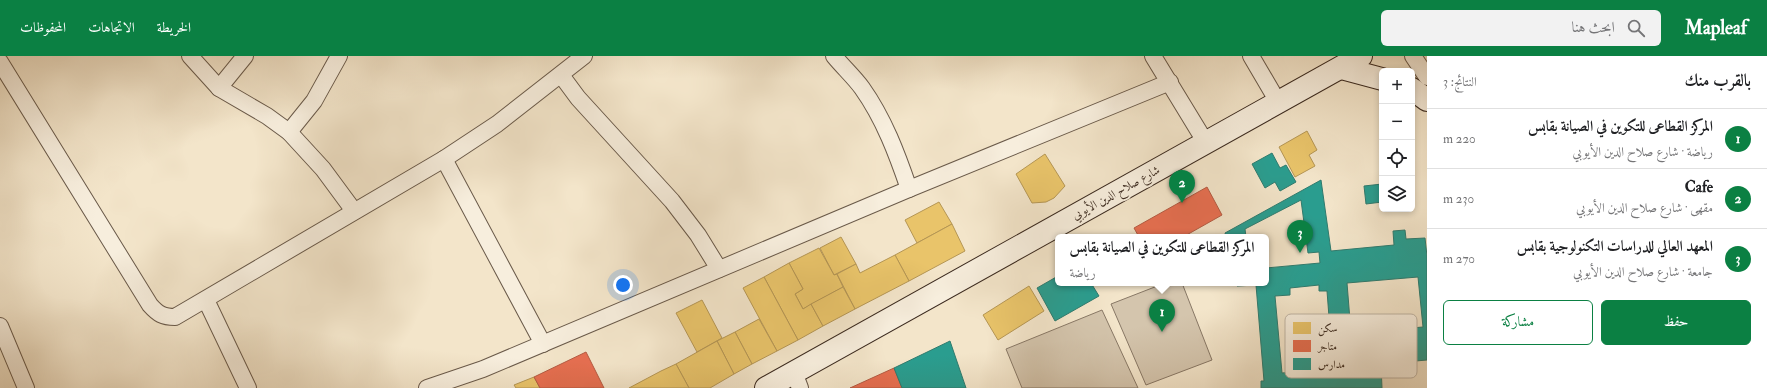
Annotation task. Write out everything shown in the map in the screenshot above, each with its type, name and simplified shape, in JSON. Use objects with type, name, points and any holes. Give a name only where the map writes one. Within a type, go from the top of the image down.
[{"type":"main road","name":"شارع صلاح الدين الأيوبي","points":[[766,388],[797,380],[1206,143],[1361,56]]},
{"type":"main road","points":[[1341,68],[1379,78]]},
{"type":"main road","points":[[1415,91],[1427,100]]},
{"type":"street","points":[[190,56],[219,88],[267,116],[289,132],[323,169],[354,211]]},
{"type":"street","points":[[219,88],[245,56]]},
{"type":"street","points":[[289,132],[314,101],[340,56]]},
{"type":"street","points":[[0,62],[150,305],[157,313],[165,317],[175,317],[444,159],[497,124],[584,56]]},
{"type":"street","points":[[834,56],[862,88],[879,115],[909,188]]},
{"type":"street","points":[[1153,56],[1206,143]]},
{"type":"street","points":[[1251,56],[1278,102]]},
{"type":"street","points":[[1413,56],[1427,77]]},
{"type":"street","points":[[561,75],[578,98],[672,201],[698,235],[719,269]]},
{"type":"street","points":[[427,388],[483,369],[909,188],[1170,82]]},
{"type":"street","points":[[444,159],[543,344]]},
{"type":"street","points":[[206,300],[248,388]]},
{"type":"street","points":[[0,326],[26,388]]},
{"type":"shaded area","points":[[1157,286],[1183,286],[1212,360],[1146,385],[1111,304]]},
{"type":"shaded area","points":[[1102,310],[1138,388],[1022,388],[1006,349]]},
{"type":"building: سكن","points":[[1307,131],[1317,150],[1309,155],[1315,166],[1295,177],[1279,147]]},
{"type":"building: سكن","points":[[1045,154],[1065,186],[1054,198],[1046,202],[1032,203],[1016,174]]},
{"type":"building: سكن","points":[[939,202],[952,224],[917,243],[905,220]]},
{"type":"building: سكن","points":[[952,224],[965,251],[909,281],[895,255]]},
{"type":"building: سكن","points":[[841,237],[856,264],[834,275],[820,248]]},
{"type":"building: سكن","points":[[819,248],[834,275],[837,274],[843,287],[803,309],[795,294],[803,289],[789,263]]},
{"type":"building: سكن","points":[[895,255],[909,281],[855,309],[837,274],[856,264],[860,273]]},
{"type":"building: سكن","points":[[789,263],[803,289],[795,294],[803,309],[811,304],[823,326],[798,340],[764,277]]},
{"type":"building: سكن","points":[[764,277],[798,340],[777,351],[743,288]]},
{"type":"building: سكن","points":[[1029,286],[1044,311],[998,340],[983,315]]},
{"type":"building: سكن","points":[[843,287],[855,309],[823,326],[811,304]]},
{"type":"building: سكن","points":[[702,300],[722,338],[697,352],[676,313]]},
{"type":"building: سكن","points":[[759,319],[777,351],[752,364],[735,332]]},
{"type":"building: سكن","points":[[735,332],[752,364],[734,374],[717,341]]},
{"type":"building: سكن","points":[[717,341],[734,374],[710,388],[689,388],[676,364]]},
{"type":"building: سكن","points":[[676,364],[689,388],[629,388],[661,371]]},
{"type":"building: سكن","points":[[534,377],[540,388],[516,388],[514,385]]},
{"type":"building: متاجر","points":[[1207,187],[1222,215],[1188,234],[1137,234],[1134,228]]},
{"type":"building: متاجر","points":[[586,352],[604,388],[540,388],[534,377]]},
{"type":"building: متاجر","points":[[894,368],[902,388],[850,388]]},
{"type":"building: مدارس","points":[[1272,153],[1280,168],[1286,165],[1296,182],[1280,191],[1275,182],[1265,188],[1252,164]]},
{"type":"building: مدارس","points":[[1321,180],[1331,251],[1394,245],[1393,231],[1405,230],[1406,239],[1425,238],[1427,256],[1427,360],[1417,361],[1417,328],[1423,327],[1418,277],[1347,283],[1349,314],[1329,314],[1327,291],[1319,291],[1319,285],[1290,288],[1290,295],[1275,296],[1282,373],[1285,373],[1285,378],[1382,378],[1382,388],[1261,388],[1261,381],[1264,381],[1256,286],[1269,286],[1269,268],[1320,263],[1319,252],[1308,253],[1301,200],[1245,229],[1246,234],[1225,234]]},
{"type":"building: مدارس","points":[[1379,184],[1379,202],[1366,204],[1364,186]]},
{"type":"building: مدارس","points":[[1055,278],[1055,286],[1093,286],[1099,296],[1055,321],[1037,288]]},
{"type":"building: مدارس","points":[[950,341],[966,388],[902,388],[894,368]]},
{"type":"place","name":"Cafe","points":[[1182,203]]},
{"type":"place","name":"المعهد العالي للدراسات التكنولوجية بقابس","points":[[1300,253]]},
{"type":"place","name":"المركز القطاعى للتكوين في الصيانة بقابس","points":[[1162,332]]}]
